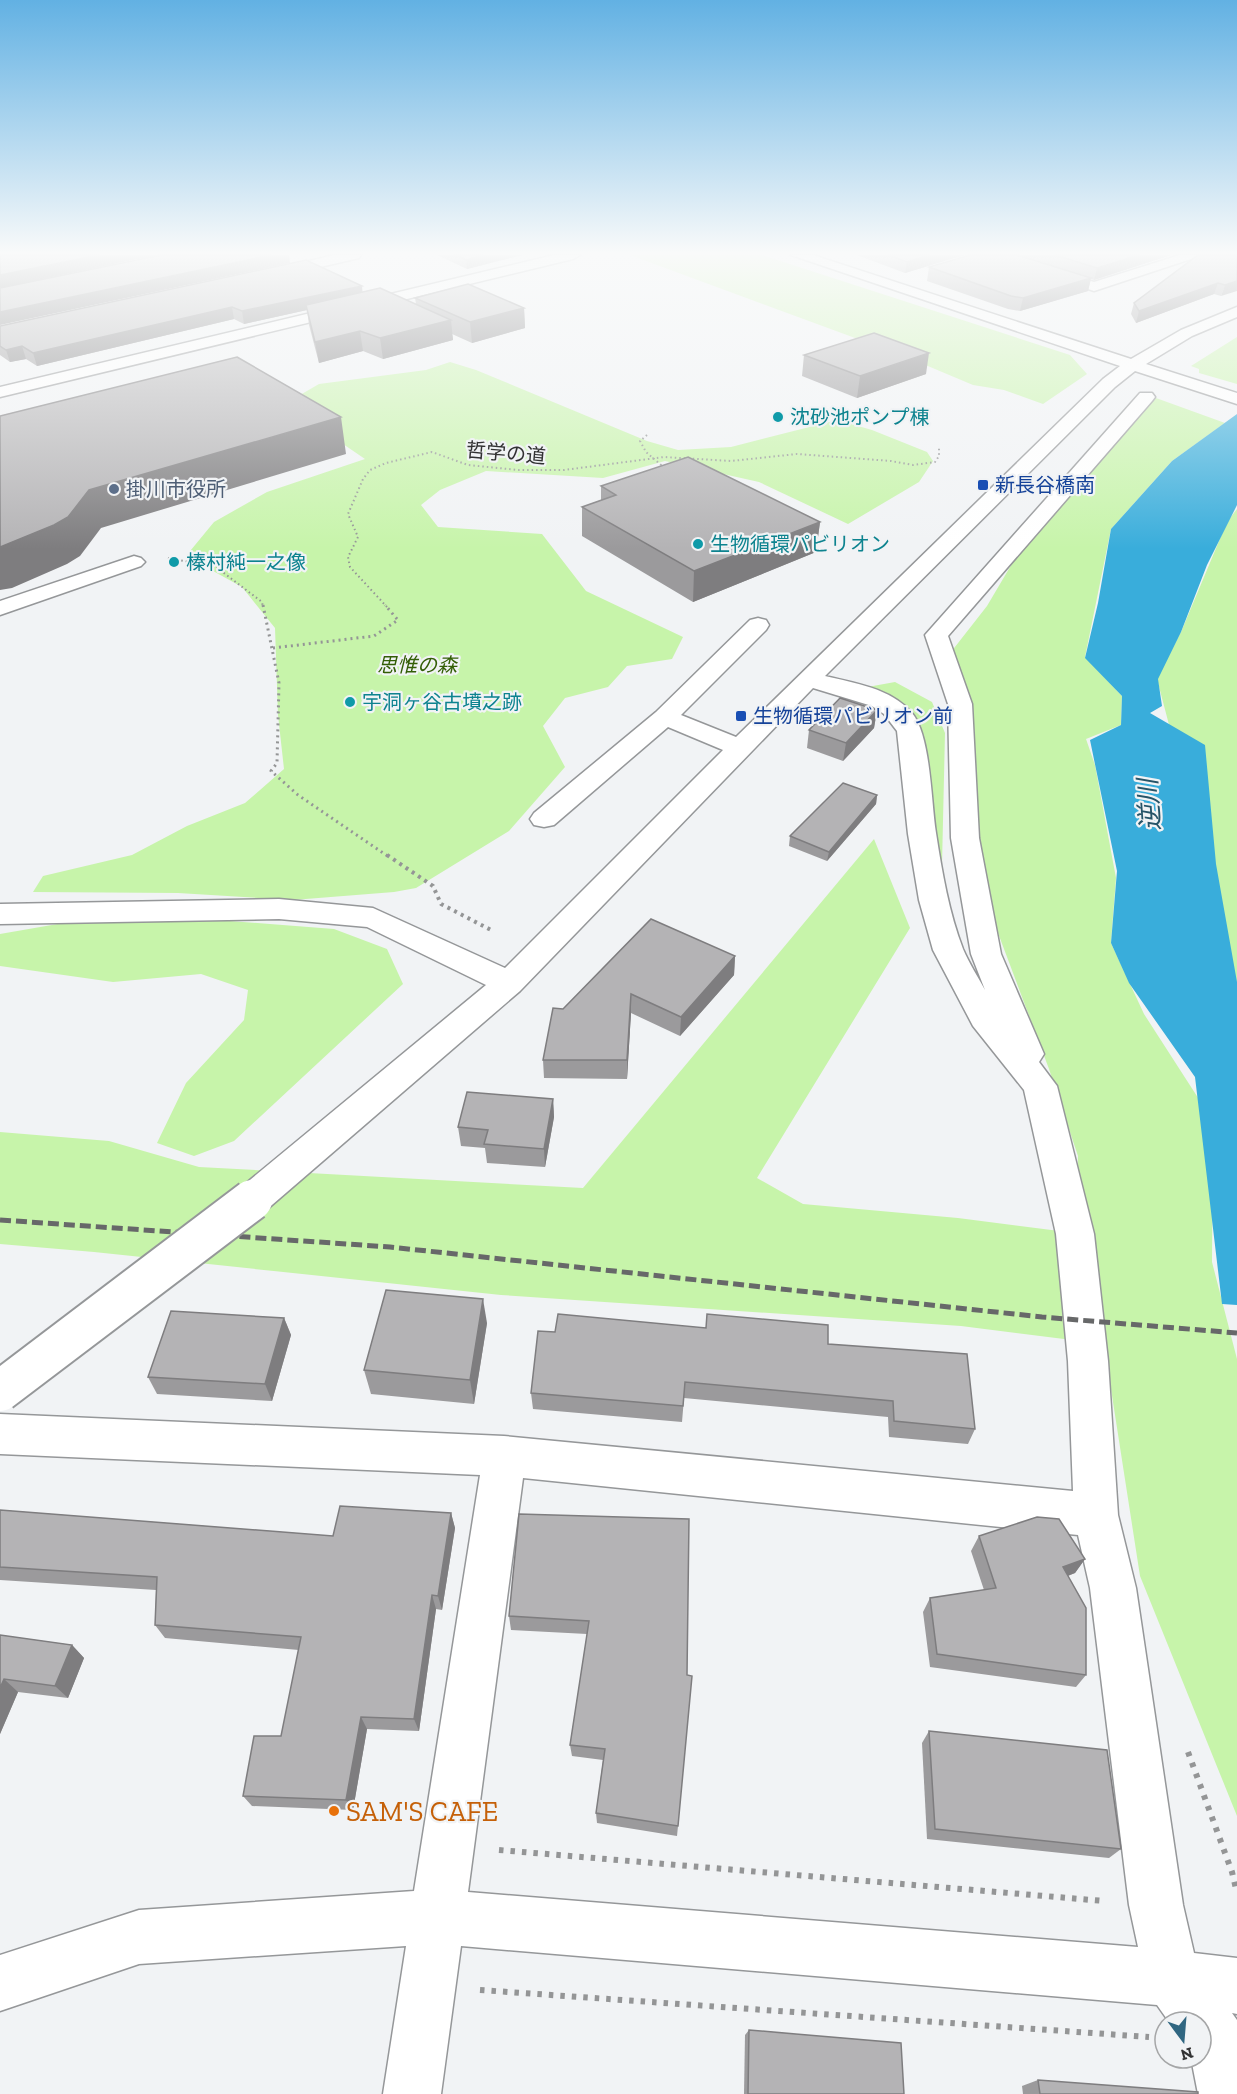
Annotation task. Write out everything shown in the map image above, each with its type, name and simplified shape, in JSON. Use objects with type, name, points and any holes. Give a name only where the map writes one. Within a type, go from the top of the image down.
[{"type":"street","points":[[0,392],[169,353]]},
{"type":"street","points":[[186,353],[197,359]]},
{"type":"street","points":[[1097,353],[1237,399]]},
{"type":"street","points":[[0,1391],[252,1200],[509,983],[808,679],[1108,382],[1152,353]]},
{"type":"street","points":[[1146,397],[936,634],[960,704],[964,838],[986,954],[1040,1086],[1075,1234],[1088,1361],[1096,1515],[1113,1588],[1156,1905],[1172,1978],[1217,2041],[1227,2094]]},
{"type":"street","points":[[0,608],[134,562]]},
{"type":"street","points":[[544,819],[664,717],[758,625]]},
{"type":"street","points":[[808,679],[882,701],[898,710],[906,718],[910,731],[922,834],[934,900],[948,950],[984,1018],[1040,1086]]},
{"type":"street","points":[[664,717],[741,747]]},
{"type":"street","points":[[0,914],[279,909],[373,918],[509,983]]},
{"type":"street","points":[[0,1434],[504,1456],[1096,1515]]},
{"type":"street","points":[[412,2094],[504,1456]]},
{"type":"street","points":[[0,1983],[139,1937],[437,1917],[1233,1985]]},
{"type":"path","points":[[647,435],[640,441],[646,452],[660,465],[658,473]]},
{"type":"path","name":"哲学の道","points":[[273,648],[374,636],[398,620],[396,612],[383,603],[363,577],[350,567],[348,557],[358,537],[348,514],[363,479],[370,470],[386,463],[432,452],[468,465],[518,470],[564,470],[653,458],[731,461],[797,454],[891,461],[913,465],[935,462],[939,456],[939,447]]},
{"type":"path","points":[[161,557],[216,567],[262,602],[279,683],[278,753],[277,763],[271,771],[298,795],[433,886],[441,904],[491,930]]},
{"type":"path","points":[[448,1846],[1156,1905]]},
{"type":"path","points":[[428,1987],[1153,2037]]},
{"type":"green space","points":[[895,353],[1063,353],[1070,355],[1087,374],[1043,404],[1004,390],[973,385]]},
{"type":"green space","points":[[1212,353],[1237,353],[1237,384],[1199,373],[1199,369],[1191,366]]},
{"type":"green space","name":"思惟の森","points":[[450,362],[476,370],[647,441],[678,450],[731,447],[837,420],[872,430],[927,452],[933,461],[919,482],[848,524],[759,482],[665,461],[603,478],[486,471],[440,490],[421,505],[438,527],[542,534],[586,591],[683,637],[672,659],[627,666],[608,687],[565,698],[543,726],[565,767],[509,831],[416,888],[394,892],[293,900],[178,893],[33,892],[43,876],[132,855],[187,826],[245,803],[284,769],[278,715],[275,628],[242,587],[186,556],[214,522],[267,492],[365,459],[302,416],[281,406],[319,384],[426,370]]},
{"type":"green space","points":[[1156,398],[1225,423],[1172,461],[1111,529],[1085,657],[1122,696],[1121,725],[1086,739],[1095,765],[1116,878],[1111,943],[1144,1014],[1213,1121],[1212,1262],[1237,1359],[1237,1816],[1140,1576],[1104,1344],[961,1326],[501,1295],[0,1244],[0,1132],[109,1141],[199,1167],[583,1188],[874,839],[910,928],[757,1178],[803,1204],[958,1218],[1075,1233],[1078,1156],[1049,1069],[986,901],[963,853],[974,747],[968,690],[951,652],[987,606],[1039,518]]},
{"type":"green space","points":[[1237,509],[1237,984],[1157,679],[1181,632],[1227,522]]},
{"type":"green space","points":[[895,682],[932,702],[945,733],[942,865],[928,811],[925,744],[913,712],[862,688]]},
{"type":"green space","points":[[230,921],[334,929],[387,949],[403,984],[234,1141],[194,1156],[157,1143],[186,1083],[244,1020],[248,990],[201,974],[113,982],[0,966],[0,934],[69,922]]},
{"type":"water","name":"逆川","points":[[1237,414],[1237,505],[1207,565],[1181,632],[1158,679],[1162,706],[1150,713],[1205,745],[1216,864],[1237,982],[1237,1305],[1222,1304],[1195,1077],[1129,983],[1111,943],[1117,871],[1090,740],[1121,725],[1122,696],[1085,658],[1098,603],[1111,529],[1172,461]]},
{"type":"building","points":[[811,353],[929,353],[860,376],[804,355]]},
{"type":"building","points":[[237,357],[341,417],[89,490],[68,517],[0,547],[0,416]]},
{"type":"building","points":[[688,457],[820,522],[694,571],[582,507],[616,495],[601,486]]},
{"type":"building","points":[[840,698],[877,710],[846,743],[809,730]]},
{"type":"building","points":[[843,783],[877,795],[829,852],[790,836]]},
{"type":"building","points":[[651,919],[735,956],[681,1017],[631,994],[627,1060],[543,1060],[553,1008],[563,1009]]},
{"type":"building","points":[[467,1092],[553,1099],[544,1149],[484,1144],[488,1130],[458,1127]]},
{"type":"building","points":[[386,1290],[483,1299],[470,1380],[364,1370]]},
{"type":"building","points":[[171,1311],[284,1318],[265,1384],[148,1377]]},
{"type":"building","points":[[558,1314],[706,1328],[707,1314],[828,1325],[828,1344],[967,1354],[975,1429],[894,1421],[893,1401],[685,1382],[683,1406],[531,1393],[538,1331],[555,1332]]},
{"type":"building","points":[[340,1506],[451,1513],[438,1596],[432,1595],[414,1719],[361,1717],[346,1800],[243,1796],[254,1736],[281,1736],[301,1637],[155,1625],[157,1577],[0,1567],[0,1510],[333,1536]]},
{"type":"building","points":[[519,1514],[689,1519],[687,1675],[692,1676],[678,1826],[596,1813],[605,1749],[570,1745],[589,1621],[509,1616]]},
{"type":"building","points":[[1037,1517],[1059,1519],[1085,1559],[1063,1567],[1086,1608],[1086,1675],[937,1654],[930,1598],[996,1588],[979,1536]]},
{"type":"building","points":[[0,1635],[72,1645],[55,1686],[4,1679],[0,1688]]},
{"type":"building","points":[[929,1731],[1107,1750],[1121,1849],[935,1829]]},
{"type":"building","points":[[749,2030],[901,2043],[904,2094],[748,2094]]},
{"type":"building","points":[[1038,2080],[1198,2092],[1198,2094],[1040,2094]]},
{"type":"railway","points":[[0,1220],[390,1247],[1042,1317],[1237,1333]]},
{"type":"place","name":"沈砂池ポンプ棟","points":[[778,417]]},
{"type":"place","name":"新長谷橋南","points":[[983,485]]},
{"type":"place","name":"掛川市役所","points":[[114,489]]},
{"type":"place","name":"生物循環パビリオン","points":[[698,544]]},
{"type":"place","name":"榛村純一之像","points":[[174,562]]},
{"type":"place","name":"宇洞ヶ谷古墳之跡","points":[[350,702]]},
{"type":"place","name":"生物循環パビリオン前","points":[[741,716]]},
{"type":"place","name":"SAM'S CAFE","points":[[334,1811]]}]
